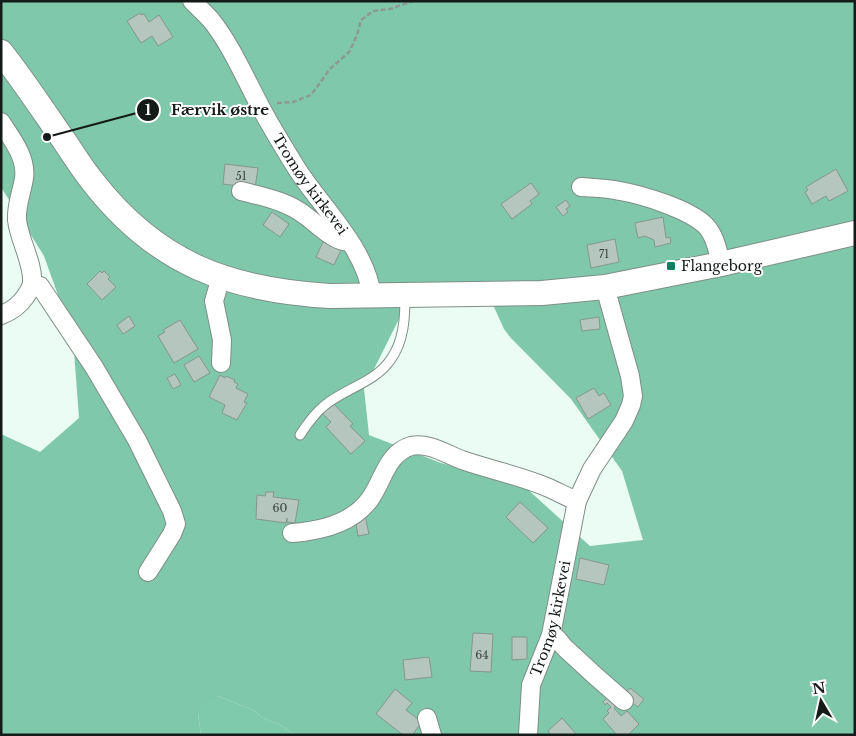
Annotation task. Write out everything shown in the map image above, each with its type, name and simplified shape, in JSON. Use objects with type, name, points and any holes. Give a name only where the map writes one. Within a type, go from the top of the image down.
[{"type":"main road","points":[[1,52],[22,79],[92,182],[119,213],[161,248],[197,268],[247,285],[297,294],[372,296],[542,293],[605,287],[721,264],[855,234]]},
{"type":"street","name":"Tromøy kirkevei","points":[[192,1],[211,20],[229,47],[262,109],[298,170],[349,241],[362,263],[372,296]]},
{"type":"street","points":[[1,122],[21,156],[24,166],[17,220],[32,273],[32,284],[21,304],[10,312],[1,315]]},
{"type":"street","points":[[581,187],[620,191],[679,208],[705,226],[713,236],[721,264]]},
{"type":"street","points":[[241,191],[280,201],[304,214],[338,240],[349,241]]},
{"type":"street","points":[[221,277],[214,301],[222,340],[221,363]]},
{"type":"street","points":[[32,284],[40,286],[94,366],[137,440],[172,512],[176,524],[172,534],[148,572]]},
{"type":"street","name":"Tromøy kirkevei","points":[[528,735],[531,685],[551,635],[577,501],[592,469],[624,421],[633,396],[630,376],[605,287]]},
{"type":"street","points":[[292,533],[312,532],[338,523],[362,509],[371,498],[391,460],[402,450],[413,446],[429,446],[461,460],[548,488],[577,501]]},
{"type":"street","points":[[551,635],[556,636],[561,644],[584,666],[624,701]]},
{"type":"street","points":[[427,718],[432,735]]},
{"type":"lane","points":[[300,434],[316,412],[324,405],[358,387],[384,368],[391,360],[402,336],[405,295]]},
{"type":"path","points":[[262,109],[275,103],[293,102],[311,95],[330,69],[349,52],[357,35],[361,20],[373,11],[390,9],[413,1]]},
{"type":"shaded area","points":[[1,1],[855,1],[855,735],[295,735],[280,725],[263,718],[253,710],[218,696],[198,714],[201,735],[1,735],[1,434],[40,452],[79,418],[73,337],[44,256],[1,187]],"holes":[[[480,295],[489,296],[504,329],[510,337],[571,399],[622,471],[643,540],[590,546],[525,487],[441,463],[369,435],[364,389],[405,307]]]},
{"type":"shaded area","points":[[218,696],[253,710],[263,718],[280,725],[295,735],[201,735],[198,714],[204,701]]},
{"type":"building","points":[[140,13],[141,15],[144,14],[149,22],[159,15],[173,37],[158,46],[152,36],[141,43],[127,21]]},
{"type":"building","points":[[225,164],[258,168],[255,188],[223,184]]},
{"type":"building","points":[[836,169],[848,191],[829,201],[826,196],[812,204],[805,192],[808,190],[806,187]]},
{"type":"building","points":[[531,183],[539,194],[530,201],[532,204],[512,219],[501,204]]},
{"type":"building","points":[[566,200],[570,206],[566,209],[568,212],[563,216],[556,207]]},
{"type":"building","points":[[272,212],[289,224],[280,237],[263,225]]},
{"type":"building","points":[[663,217],[666,238],[670,237],[671,243],[655,247],[654,240],[645,236],[638,238],[635,223]]},
{"type":"building","points":[[615,239],[619,262],[591,268],[587,245]]},
{"type":"building","points":[[323,242],[341,250],[334,265],[316,257]]},
{"type":"building","points":[[100,271],[102,273],[104,271],[110,277],[108,279],[116,287],[102,300],[87,284]]},
{"type":"building","points":[[129,316],[135,326],[123,334],[117,325]]},
{"type":"building","points":[[599,317],[600,329],[582,331],[580,320]]},
{"type":"building","points":[[180,320],[198,349],[174,363],[158,336],[165,332],[163,330]]},
{"type":"building","points":[[199,356],[210,373],[194,382],[184,365]]},
{"type":"building","points":[[175,374],[181,385],[173,389],[167,378]]},
{"type":"building","points":[[220,375],[235,380],[234,382],[238,384],[236,388],[248,394],[244,402],[247,403],[237,420],[222,413],[225,405],[209,397]]},
{"type":"building","points":[[594,388],[599,396],[604,393],[611,405],[588,419],[576,398]]},
{"type":"building","points":[[332,402],[353,424],[350,426],[365,441],[351,454],[326,427],[331,422],[322,413]]},
{"type":"building","points":[[266,492],[274,492],[273,497],[299,500],[295,523],[287,522],[287,518],[286,523],[256,519],[257,495],[265,496]]},
{"type":"building","points":[[520,502],[548,528],[533,543],[506,517]]},
{"type":"building","points":[[365,515],[369,534],[358,536],[355,517]]},
{"type":"building","points":[[580,558],[609,565],[604,585],[576,579]]},
{"type":"building","points":[[473,633],[493,634],[491,672],[470,671]]},
{"type":"building","points":[[512,637],[527,637],[527,659],[512,660]]},
{"type":"building","points":[[429,657],[432,677],[405,680],[403,660]]},
{"type":"building","points":[[630,688],[644,699],[638,707],[623,696]]},
{"type":"building","points":[[395,689],[412,703],[406,710],[422,722],[412,735],[403,735],[376,714]]},
{"type":"building","points":[[608,697],[616,706],[614,708],[621,716],[627,711],[639,724],[628,735],[617,735],[603,719],[609,713],[607,711],[611,707],[603,702]]},
{"type":"building","points":[[562,718],[577,735],[551,735],[548,731]]},
{"type":"place","name":"Færvik østre","points":[[47,137]]},
{"type":"place","name":"Flangeborg","points":[[671,266]]}]
